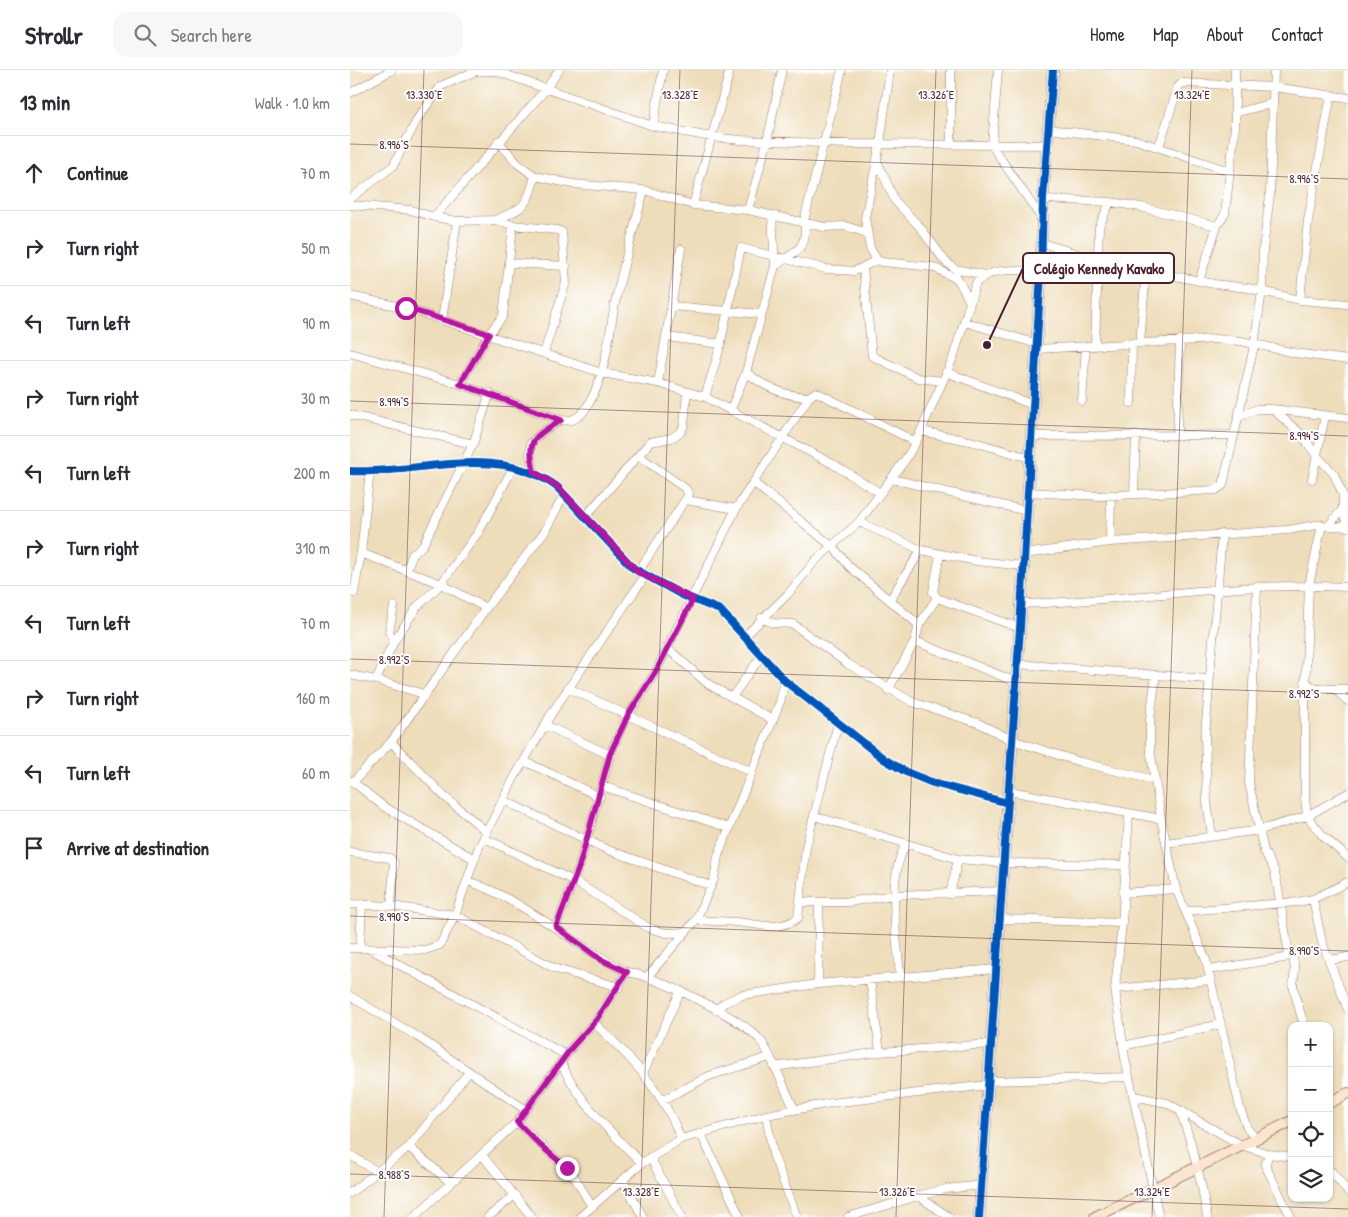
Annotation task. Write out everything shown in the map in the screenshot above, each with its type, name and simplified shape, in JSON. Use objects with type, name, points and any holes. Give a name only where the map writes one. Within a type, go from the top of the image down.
[{"type":"street","points":[[350,94],[392,70]]},
{"type":"street","points":[[434,217],[546,89],[559,70]]},
{"type":"street","points":[[653,126],[663,70]]},
{"type":"street","points":[[693,205],[730,70]]},
{"type":"street","points":[[748,210],[767,142],[782,70]]},
{"type":"street","points":[[775,266],[800,249],[805,239],[804,221],[822,143],[842,70]]},
{"type":"street","points":[[877,260],[870,248],[866,212],[880,144],[890,70]]},
{"type":"street","points":[[951,70],[951,145]]},
{"type":"street","points":[[998,70],[992,146],[1042,219]]},
{"type":"street","points":[[979,1217],[1024,566],[1042,272],[1043,199],[1053,70]]},
{"type":"street","points":[[1199,281],[1217,226],[1225,214],[1235,113],[1235,70]]},
{"type":"street","points":[[1028,492],[1111,495],[1221,489],[1254,346],[1262,291],[1263,249],[1270,195],[1274,70]]},
{"type":"street","points":[[350,200],[393,166],[418,118],[441,86],[476,72],[494,71],[653,126],[711,137],[767,142],[1047,146]]},
{"type":"street","points":[[1160,147],[1179,84],[1235,84],[1274,87],[1348,98]]},
{"type":"street","points":[[1300,300],[1308,220],[1331,95]]},
{"type":"street","points":[[1235,113],[1273,103]]},
{"type":"street","points":[[1048,129],[1136,140],[1229,171]]},
{"type":"street","points":[[498,142],[518,164],[535,176],[573,184],[644,190],[693,205],[748,210],[824,227],[845,226],[867,233]]},
{"type":"street","points":[[877,161],[895,201],[945,261],[955,269],[985,275],[1012,270],[1042,272]]},
{"type":"street","points":[[495,220],[515,212],[526,204],[530,197],[535,176]]},
{"type":"street","points":[[350,353],[490,393],[561,420],[571,421],[584,411],[602,373],[617,295],[644,190]]},
{"type":"street","points":[[1043,199],[1110,202],[1141,207],[1217,226]]},
{"type":"street","points":[[1095,346],[1099,223],[1110,202]]},
{"type":"street","points":[[350,205],[411,210],[434,217],[457,220],[495,220],[513,225],[562,232],[566,266],[564,290],[544,353]]},
{"type":"street","points":[[730,409],[746,372],[775,266],[772,215]]},
{"type":"street","points":[[442,320],[457,220]]},
{"type":"street","points":[[460,384],[489,334],[503,316],[513,225]]},
{"type":"street","points":[[1042,243],[1098,260],[1199,281],[1262,291],[1300,300],[1348,304]]},
{"type":"street","points":[[706,398],[721,344],[741,248],[826,269],[859,269],[877,260],[888,263],[933,267],[957,279]]},
{"type":"street","points":[[658,382],[682,249]]},
{"type":"street","points":[[509,263],[566,266]]},
{"type":"street","points":[[859,269],[866,290],[872,356],[918,378],[942,381]]},
{"type":"street","points":[[955,269],[957,279],[969,300]]},
{"type":"street","points":[[1132,402],[1136,343],[1146,270]]},
{"type":"street","points":[[745,636],[761,618],[788,594],[816,561],[859,522],[892,479],[916,442],[953,358],[966,322],[969,300],[976,284],[985,275]]},
{"type":"street","points":[[350,296],[406,308],[602,373],[658,382],[706,398],[833,464],[880,493]]},
{"type":"street","points":[[672,306],[761,314]]},
{"type":"street","points":[[966,322],[1037,346],[1086,347],[1180,340],[1230,340],[1254,346],[1348,360]]},
{"type":"street","points":[[667,337],[721,344]]},
{"type":"street","points":[[1177,434],[1180,340]]},
{"type":"street","points":[[1082,400],[1086,347]]},
{"type":"street","points":[[746,372],[767,387],[795,396],[809,397]]},
{"type":"street","points":[[946,372],[1033,405]]},
{"type":"street","points":[[585,517],[650,442],[671,438],[681,432],[684,425],[687,392]]},
{"type":"street","points":[[556,927],[574,881],[587,840],[610,754],[628,715],[649,682],[693,599],[736,509],[809,397],[816,392],[916,442]]},
{"type":"street","points":[[407,570],[412,556],[423,545],[461,464],[473,444],[490,393]]},
{"type":"street","points":[[1243,398],[1257,409]]},
{"type":"street","points":[[1239,417],[1257,409],[1272,409],[1348,418]]},
{"type":"street","points":[[1024,554],[1110,542],[1288,530],[1306,526],[1348,527],[1340,486],[1334,474],[1317,456],[1300,433],[1272,409]]},
{"type":"street","points":[[350,415],[473,444]]},
{"type":"street","points":[[1312,479],[1325,416]]},
{"type":"street","points":[[534,472],[530,454],[531,443],[541,432],[561,420]]},
{"type":"street","points":[[921,431],[974,442],[1030,458]]},
{"type":"street","points":[[1134,493],[1136,435]]},
{"type":"street","points":[[1031,436],[1234,435]]},
{"type":"street","points":[[350,948],[434,949],[440,945],[455,915],[474,859],[485,835],[524,762],[545,725],[686,500],[689,491],[639,456]]},
{"type":"street","points":[[350,471],[486,463],[534,472],[557,486],[641,574],[720,610],[785,681],[884,759],[917,778],[1008,803]]},
{"type":"street","points":[[376,680],[394,642],[417,607],[440,584],[479,531],[512,468]]},
{"type":"street","points":[[354,593],[361,553],[370,470]]},
{"type":"street","points":[[892,479],[923,485],[972,500],[1027,511]]},
{"type":"street","points":[[754,483],[833,547],[850,567],[890,598],[920,625]]},
{"type":"street","points":[[474,859],[383,806],[351,781],[391,742],[486,608],[545,531],[564,495]]},
{"type":"street","points":[[1110,542],[1111,495]]},
{"type":"street","points":[[686,500],[736,509]]},
{"type":"street","points":[[1343,509],[1325,526],[1309,585],[1305,681],[1305,798],[1308,816],[1323,836],[1348,858]]},
{"type":"street","points":[[859,522],[921,550],[1024,566]]},
{"type":"street","points":[[1212,836],[1205,764],[1208,679],[1219,589],[1222,534]]},
{"type":"street","points":[[890,598],[921,550]]},
{"type":"street","points":[[361,553],[440,584],[486,608]]},
{"type":"street","points":[[940,554],[933,592],[937,598],[1020,628]]},
{"type":"street","points":[[1021,604],[1069,603],[1256,586],[1309,585],[1348,587]]},
{"type":"street","points":[[1256,586],[1249,775],[1264,851],[1274,870],[1289,954],[1293,957],[1295,969],[1293,986],[1303,1022]]},
{"type":"street","points":[[888,690],[914,641],[920,625],[937,598]]},
{"type":"street","points":[[394,606],[389,632],[394,642]]},
{"type":"street","points":[[761,618],[773,623],[793,624],[888,690],[912,702],[978,723],[1012,740],[1080,762],[1154,780]]},
{"type":"street","points":[[914,641],[1016,682]]},
{"type":"street","points":[[667,648],[708,684],[773,720]]},
{"type":"street","points":[[732,697],[762,655]]},
{"type":"street","points":[[1017,664],[1208,679]]},
{"type":"street","points":[[350,675],[376,680],[424,694]]},
{"type":"street","points":[[1156,675],[1150,719],[1150,748],[1166,843],[1176,889],[1211,980],[1242,1115],[1247,1128],[1255,1138]]},
{"type":"street","points":[[648,976],[696,920],[711,886],[730,828],[773,720],[785,681]]},
{"type":"street","points":[[1305,681],[1315,689]]},
{"type":"street","points":[[568,688],[752,772]]},
{"type":"street","points":[[1305,695],[1315,689],[1348,690]]},
{"type":"street","points":[[1336,690],[1348,701]]},
{"type":"street","points":[[696,920],[737,922],[772,927],[791,923],[798,918],[802,871],[838,723]]},
{"type":"street","points":[[545,725],[610,754]]},
{"type":"street","points":[[391,742],[485,835],[574,881],[649,928],[666,933],[685,932]]},
{"type":"street","points":[[524,762],[600,797]]},
{"type":"street","points":[[602,786],[730,828]]},
{"type":"street","points":[[1009,791],[1161,819]]},
{"type":"street","points":[[1166,843],[1260,830],[1308,816],[1348,793]]},
{"type":"street","points":[[503,800],[608,850],[711,886]]},
{"type":"street","points":[[1129,814],[1124,865],[1122,923],[1115,989],[1123,1046],[1159,1217]]},
{"type":"street","points":[[814,816],[958,859],[1004,863],[1124,865]]},
{"type":"street","points":[[900,976],[894,895],[900,854],[905,844]]},
{"type":"street","points":[[350,852],[390,858],[394,863],[391,906]]},
{"type":"street","points":[[950,894],[958,859]]},
{"type":"street","points":[[468,881],[509,898],[556,927],[602,960],[627,972],[648,976],[716,1010],[753,1033],[764,1046],[795,1110]]},
{"type":"street","points":[[1186,911],[1242,905],[1281,905],[1313,899],[1348,882]]},
{"type":"street","points":[[1123,893],[1176,889]]},
{"type":"street","points":[[800,902],[819,904],[894,895],[1002,891]]},
{"type":"street","points":[[1313,899],[1322,942],[1348,1010]]},
{"type":"street","points":[[350,904],[391,906],[455,915],[556,968],[618,987]]},
{"type":"street","points":[[360,948],[362,904]]},
{"type":"street","points":[[818,984],[819,904]]},
{"type":"street","points":[[1000,918],[1122,923]]},
{"type":"street","points":[[371,949],[566,1055]]},
{"type":"street","points":[[1208,970],[1284,958],[1289,954]]},
{"type":"street","points":[[1329,960],[1348,957]]},
{"type":"street","points":[[716,1010],[724,1003],[742,995],[818,984],[996,969]]},
{"type":"street","points":[[414,1217],[517,1122],[560,1062],[594,1023],[627,972]]},
{"type":"street","points":[[870,980],[880,1052]]},
{"type":"street","points":[[1115,989],[1211,980]]},
{"type":"street","points":[[643,1073],[680,992]]},
{"type":"street","points":[[350,996],[526,1110]]},
{"type":"street","points":[[594,1023],[618,1045],[643,1073],[663,1100],[673,1118],[681,1139]]},
{"type":"street","points":[[1123,1046],[1222,1024]]},
{"type":"street","points":[[774,1067],[880,1052],[991,1044]]},
{"type":"street","points":[[663,1100],[709,1076],[769,1058]]},
{"type":"street","points":[[560,1062],[569,1080],[587,1104],[642,1163]]},
{"type":"street","points":[[350,1193],[409,1147],[469,1072]]},
{"type":"street","points":[[580,1217],[642,1163],[681,1139],[766,1115],[881,1096],[989,1083],[1129,1076]]},
{"type":"street","points":[[1333,1100],[1348,1093]]},
{"type":"street","points":[[1134,1096],[1167,1103],[1181,1113],[1241,1145],[1269,1154],[1288,1156]]},
{"type":"street","points":[[1181,1113],[1196,1156],[1196,1167],[1207,1217]]},
{"type":"street","points":[[766,1115],[773,1154],[797,1217]]},
{"type":"street","points":[[517,1122],[571,1172],[592,1206]]},
{"type":"street","points":[[1096,1217],[1288,1123]]},
{"type":"street","points":[[701,1134],[740,1217]]},
{"type":"street","points":[[409,1147],[451,1183]]},
{"type":"street","points":[[1269,1154],[1266,1165],[1291,1217]]},
{"type":"street","points":[[350,1155],[376,1171]]},
{"type":"street","points":[[482,1155],[532,1217]]},
{"type":"street","points":[[650,1157],[682,1217]]},
{"type":"street","points":[[1333,1174],[1348,1192]]},
{"type":"street","points":[[623,1180],[643,1217]]},
{"type":"street","points":[[848,1217],[946,1188],[982,1185]]},
{"type":"street","points":[[488,1217],[516,1195]]},
{"type":"street","points":[[918,1196],[949,1217]]},
{"type":"cycle path","points":[[979,1217],[1020,628],[1041,272],[1043,199],[1053,70]]},
{"type":"cycle path","points":[[350,471],[376,471],[483,463],[509,466],[534,474],[557,487],[633,568],[682,595],[720,610],[785,681],[884,759],[906,772],[933,783],[1008,803]]},
{"type":"place","name":"Colégio Kennedy Kavako","points":[[987,345]]},
{"type":"route","points":[[406,308],[489,334],[468,374],[460,384],[490,393],[561,420],[541,432],[531,443],[530,454],[534,472],[557,486],[638,572],[693,599],[655,673],[623,724],[610,754],[600,797],[579,867],[556,927],[602,960],[627,972],[597,1019],[560,1062],[517,1122],[567,1168]]}]
